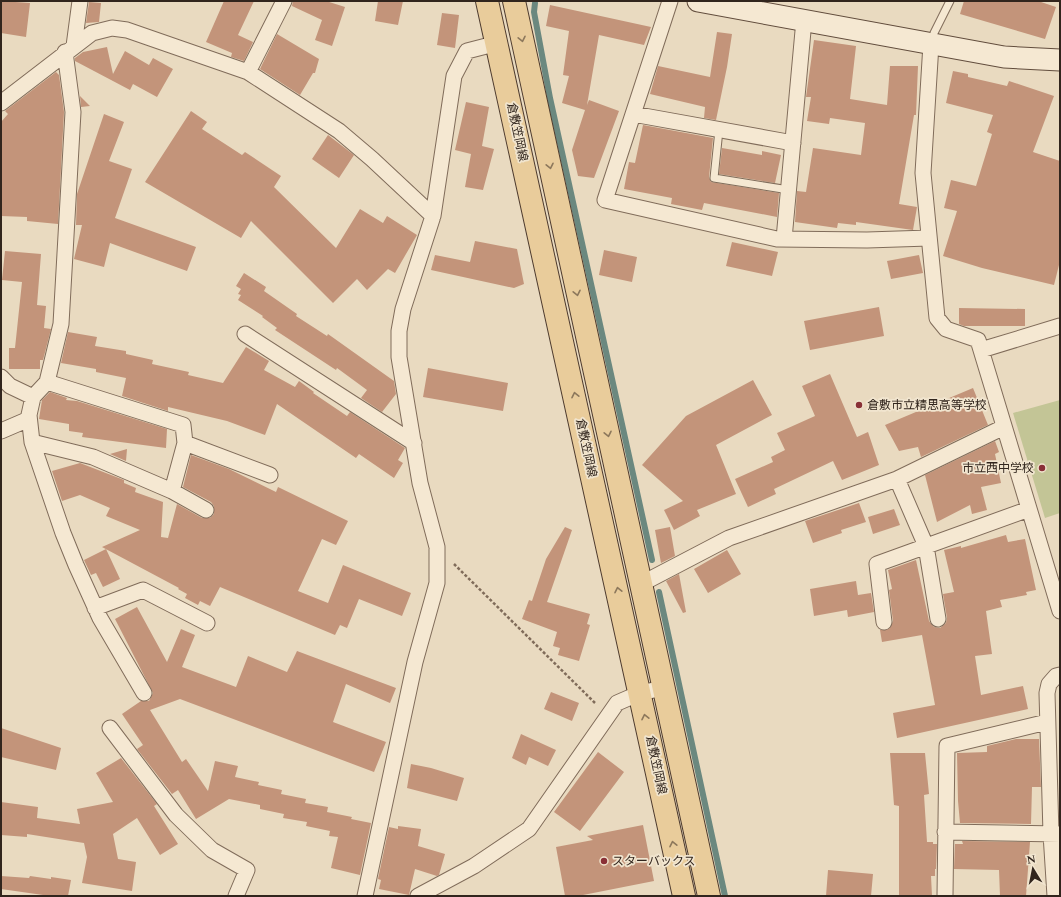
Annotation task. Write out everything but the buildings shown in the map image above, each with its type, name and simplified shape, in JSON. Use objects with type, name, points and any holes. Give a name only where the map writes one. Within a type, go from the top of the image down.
[{"type":"main road","name":"倉敷笠岡線","points":[[487,1],[498,43],[684,896]]},
{"type":"main road","name":"倉敷笠岡線","points":[[514,1],[709,896]]},
{"type":"street","points":[[80,1],[69,49],[73,112],[61,324],[48,382],[33,397],[29,419],[32,442],[62,533],[96,608],[144,692]]},
{"type":"street","points":[[248,72],[284,1]]},
{"type":"street","points":[[670,1],[605,200],[777,239],[867,240],[929,238]]},
{"type":"street","points":[[698,1],[1004,57],[1060,60]]},
{"type":"street","points":[[784,239],[804,20]]},
{"type":"street","points":[[1,103],[69,49],[92,33],[112,28],[127,30],[248,72],[339,131],[384,169],[433,216]]},
{"type":"street","points":[[365,896],[415,662],[437,583],[437,547],[420,483],[399,357],[399,331],[407,296],[433,216],[454,76],[467,51],[498,43]]},
{"type":"street","points":[[931,44],[923,173],[937,318],[946,329],[978,340],[1060,611]]},
{"type":"street","points":[[633,114],[793,143]]},
{"type":"street","points":[[981,350],[1060,326]]},
{"type":"street","points":[[245,334],[414,443]]},
{"type":"street","points":[[1,377],[10,386],[33,397]]},
{"type":"street","points":[[48,382],[183,425],[185,443],[172,492]]},
{"type":"street","points":[[1,431],[29,419]]},
{"type":"street","points":[[641,584],[729,538],[897,479],[1004,427]]},
{"type":"street","points":[[32,442],[93,457],[172,492],[206,510]]},
{"type":"street","points":[[185,443],[270,476]]},
{"type":"street","points":[[897,479],[926,546],[938,619]]},
{"type":"street","points":[[884,622],[877,564],[1029,509]]},
{"type":"street","points":[[96,608],[143,590],[207,623]]},
{"type":"street","points":[[1055,896],[1055,834],[1046,694],[1049,684],[1056,676],[1060,675]]},
{"type":"street","points":[[418,896],[474,866],[529,829],[617,703],[640,693],[663,688]]},
{"type":"street","points":[[945,896],[947,746],[1047,722]]},
{"type":"street","points":[[110,728],[176,815],[212,850],[247,870],[236,896]]},
{"type":"street","points":[[945,832],[1055,834]]},
{"type":"lane","points":[[931,44],[934,33],[950,1]]},
{"type":"lane","points":[[719,130],[714,178],[789,190]]},
{"type":"path","points":[[437,547],[609,716]]},
{"type":"green space","points":[[1060,400],[1060,513],[1045,518],[1013,413]]},
{"type":"waterway","points":[[535,3],[534,12],[550,98],[652,560]]},
{"type":"waterway","points":[[659,592],[725,896]]},
{"type":"place","name":"倉敷市立精思高等学校","points":[[859,405]]},
{"type":"place","name":"市立西中学校","points":[[1042,468]]},
{"type":"place","name":"スターバックス","points":[[604,861]]}]
